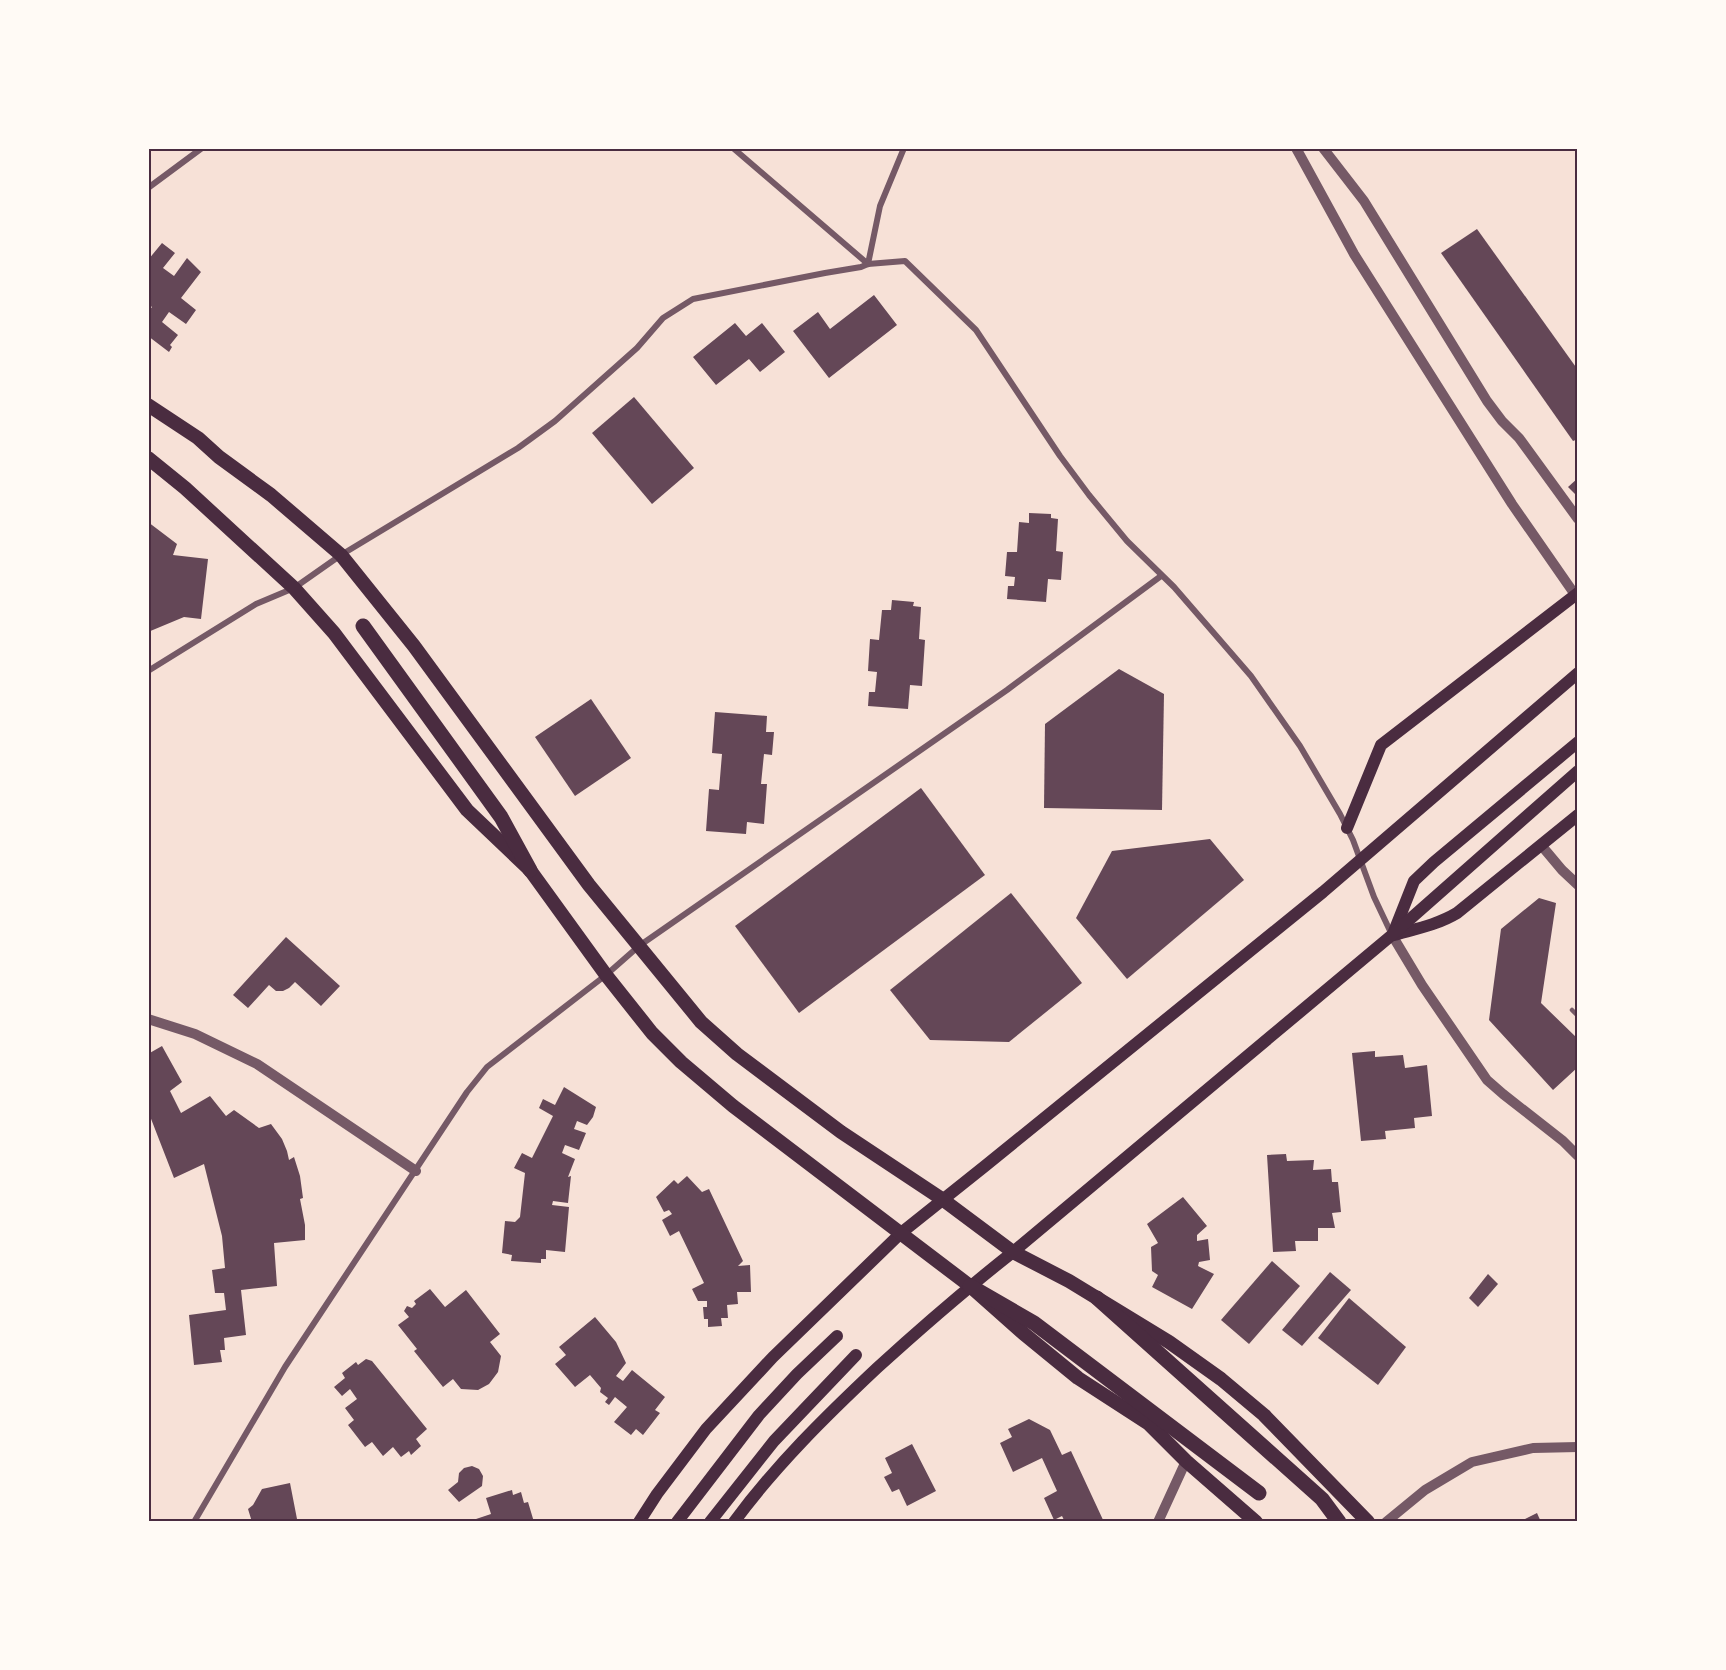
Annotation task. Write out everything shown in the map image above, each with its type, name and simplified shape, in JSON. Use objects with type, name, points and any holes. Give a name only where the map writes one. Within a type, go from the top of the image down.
[{"type":"highway","points":[[363,626],[501,817],[530,870]]},
{"type":"highway","points":[[970,1286],[1034,1323],[1259,1493]]},
{"type":"highway","points":[[1097,1298],[1322,1499],[1339,1521]]},
{"type":"main road","points":[[148,405],[198,438],[219,457],[271,495],[341,555],[414,646],[582,876],[701,1022],[737,1054],[841,1132],[942,1199],[1013,1252],[1069,1281],[1169,1341],[1221,1379],[1264,1415],[1368,1521]]},
{"type":"main road","points":[[148,458],[185,488],[294,588],[334,633],[467,810],[530,870],[606,975],[652,1033],[681,1062],[733,1106],[970,1286],[1078,1378],[1149,1424],[1186,1461],[1256,1521]]},
{"type":"main road","points":[[1347,828],[1381,745],[1576,595]]},
{"type":"main road","points":[[639,1521],[706,1429],[773,1357],[901,1233],[1295,914],[1578,674]]},
{"type":"main road","points":[[1392,935],[1414,881],[1578,742]]},
{"type":"main road","points":[[734,1521],[775,1470],[830,1412],[970,1286],[1392,935],[1578,771]]},
{"type":"main road","points":[[1392,935],[1425,927],[1457,913],[1578,815]]},
{"type":"main road","points":[[677,1521],[759,1415],[837,1336]]},
{"type":"main road","points":[[710,1521],[774,1441],[856,1355]]},
{"type":"street","points":[[148,188],[202,148]]},
{"type":"street","points":[[733,148],[868,264]]},
{"type":"street","points":[[868,264],[880,206],[903,148]]},
{"type":"street","points":[[1296,148],[1360,264],[1506,495],[1576,595]]},
{"type":"street","points":[[1323,148],[1364,201],[1487,401],[1519,438],[1578,519]]},
{"type":"street","points":[[148,671],[256,604],[294,588],[341,555],[518,448],[555,421],[637,348],[663,318],[693,299],[868,264],[905,261],[976,330],[1065,464],[1127,541],[1174,587],[1251,676],[1300,746],[1340,814],[1392,935],[1422,985],[1487,1080],[1578,1155]]},
{"type":"street","points":[[195,1521],[285,1367],[467,1092],[487,1067],[606,975],[639,946],[1007,690],[1161,576]]},
{"type":"street","points":[[1541,844],[1562,870],[1578,885]]},
{"type":"street","points":[[148,1019],[195,1034],[257,1064],[416,1171]]},
{"type":"street","points":[[1386,1521],[1425,1490],[1472,1462],[1533,1448],[1578,1447]]},
{"type":"street","points":[[1158,1521],[1186,1461]]},
{"type":"lane","points":[[1572,1010],[1578,1016]]},
{"type":"building","points":[[1477,229],[1578,370],[1578,439],[1573,441],[1441,253]]},
{"type":"building","points":[[162,243],[175,253],[163,268],[174,276],[187,258],[201,272],[181,298],[196,310],[186,324],[169,312],[162,322],[178,335],[170,345],[172,347],[169,352],[148,336],[148,312],[152,307],[148,304],[148,260]]},
{"type":"building","points":[[874,295],[897,325],[829,378],[793,331],[818,312],[830,329]]},
{"type":"building","points":[[735,323],[746,336],[762,323],[785,352],[760,372],[749,359],[716,385],[693,357]]},
{"type":"building","points":[[634,397],[694,468],[652,504],[592,433]]},
{"type":"building","points":[[1578,478],[1578,497],[1568,487]]},
{"type":"building","points":[[1029,513],[1051,514],[1051,518],[1058,519],[1056,551],[1063,552],[1061,580],[1048,579],[1046,602],[1007,599],[1008,586],[1014,586],[1015,577],[1005,576],[1007,552],[1017,552],[1019,522],[1029,523]]},
{"type":"building","points":[[148,522],[177,544],[173,555],[208,559],[201,619],[184,617],[148,632]]},
{"type":"building","points":[[892,600],[914,602],[913,606],[921,607],[919,639],[925,640],[922,686],[910,685],[908,709],[868,706],[869,692],[875,692],[877,672],[868,671],[870,639],[879,640],[882,610],[891,610]]},
{"type":"building","points":[[1119,669],[1164,694],[1162,810],[1044,808],[1045,724]]},
{"type":"building","points":[[591,699],[631,758],[575,796],[535,737]]},
{"type":"building","points":[[715,712],[767,716],[766,732],[774,732],[772,755],[764,754],[761,784],[767,784],[764,824],[747,822],[746,834],[706,831],[709,789],[719,790],[722,754],[712,753]]},
{"type":"building","points":[[921,788],[985,875],[799,1013],[735,926]]},
{"type":"building","points":[[1210,839],[1244,880],[1127,979],[1076,918],[1112,851]]},
{"type":"building","points":[[1011,893],[1082,983],[1009,1042],[930,1040],[890,990]]},
{"type":"building","points":[[1539,898],[1556,903],[1541,1003],[1578,1039],[1578,1067],[1553,1090],[1489,1020],[1501,929]]},
{"type":"building","points":[[286,937],[340,986],[321,1006],[295,982],[283,991],[276,991],[269,985],[248,1008],[233,995]]},
{"type":"building","points":[[162,1046],[182,1082],[170,1091],[181,1113],[210,1096],[226,1116],[234,1110],[259,1128],[271,1124],[282,1139],[289,1160],[294,1157],[300,1176],[305,1240],[274,1243],[277,1286],[241,1290],[246,1335],[224,1338],[225,1350],[220,1350],[222,1362],[194,1365],[189,1315],[226,1310],[224,1293],[215,1293],[212,1270],[225,1268],[222,1236],[204,1164],[174,1178],[148,1111],[148,1054]]},
{"type":"building","points":[[1375,1051],[1375,1057],[1403,1055],[1405,1068],[1427,1065],[1432,1116],[1414,1118],[1415,1128],[1385,1131],[1386,1139],[1361,1141],[1352,1053]]},
{"type":"building","points":[[564,1087],[596,1107],[587,1125],[577,1121],[574,1129],[586,1133],[579,1150],[565,1145],[562,1153],[575,1159],[568,1177],[571,1176],[568,1203],[553,1201],[552,1205],[569,1207],[565,1252],[546,1250],[546,1259],[541,1259],[541,1263],[511,1261],[512,1255],[502,1253],[505,1221],[515,1222],[520,1217],[525,1173],[514,1168],[522,1153],[532,1158],[553,1116],[539,1108],[543,1099],[555,1105]]},
{"type":"building","points":[[1286,1154],[1287,1161],[1314,1160],[1313,1170],[1331,1169],[1332,1182],[1338,1182],[1341,1212],[1332,1213],[1335,1228],[1318,1228],[1318,1241],[1295,1241],[1296,1251],[1273,1252],[1267,1155]]},
{"type":"building","points":[[687,1176],[702,1192],[709,1189],[743,1261],[738,1266],[750,1265],[751,1292],[737,1292],[738,1304],[727,1305],[728,1318],[721,1318],[722,1326],[708,1327],[708,1319],[704,1319],[703,1307],[707,1307],[707,1301],[698,1301],[692,1289],[704,1283],[679,1231],[670,1236],[662,1220],[672,1214],[669,1210],[664,1212],[656,1197],[674,1180],[678,1184]]},
{"type":"building","points":[[1183,1197],[1207,1226],[1197,1235],[1197,1241],[1208,1239],[1210,1260],[1199,1262],[1198,1266],[1214,1274],[1192,1309],[1152,1287],[1158,1275],[1152,1271],[1151,1247],[1158,1243],[1147,1224]]},
{"type":"building","points":[[1272,1261],[1300,1286],[1249,1344],[1221,1320]]},
{"type":"building","points":[[1330,1272],[1351,1290],[1302,1346],[1282,1330]]},
{"type":"building","points":[[1488,1274],[1498,1284],[1478,1307],[1469,1298]]},
{"type":"building","points":[[430,1289],[445,1307],[466,1290],[500,1334],[490,1342],[501,1356],[498,1372],[489,1384],[478,1390],[461,1389],[453,1379],[443,1387],[414,1351],[417,1349],[398,1325],[409,1317],[404,1311],[407,1306],[412,1308],[416,1304],[414,1301]]},
{"type":"building","points":[[1349,1298],[1406,1347],[1378,1385],[1318,1338]]},
{"type":"building","points":[[595,1317],[616,1342],[626,1363],[616,1376],[623,1381],[632,1370],[665,1397],[655,1410],[660,1413],[643,1435],[636,1429],[631,1435],[614,1422],[627,1407],[615,1397],[609,1405],[605,1402],[608,1398],[600,1392],[601,1388],[590,1375],[575,1387],[555,1364],[566,1355],[559,1347]]},
{"type":"building","points":[[366,1359],[372,1361],[427,1429],[416,1439],[421,1446],[411,1455],[409,1451],[401,1457],[393,1447],[383,1456],[372,1442],[365,1447],[348,1425],[354,1420],[345,1408],[357,1399],[350,1389],[342,1396],[334,1387],[345,1378],[342,1373],[356,1362],[358,1365]]},
{"type":"building","points":[[1029,1419],[1050,1430],[1062,1455],[1071,1451],[1104,1522],[1065,1522],[1062,1516],[1054,1520],[1044,1498],[1057,1491],[1042,1458],[1013,1472],[1000,1443],[1012,1437],[1008,1429]]},
{"type":"building","points":[[912,1444],[936,1491],[907,1506],[899,1489],[892,1492],[884,1477],[892,1473],[885,1458]]},
{"type":"building","points":[[472,1466],[479,1469],[483,1476],[482,1486],[459,1502],[448,1490],[458,1482],[459,1473],[464,1468]]},
{"type":"building","points":[[290,1483],[297,1519],[287,1522],[252,1522],[248,1509],[253,1505],[262,1489]]},
{"type":"building","points":[[512,1490],[513,1495],[521,1492],[524,1503],[528,1502],[534,1522],[477,1522],[476,1519],[491,1514],[486,1498]]},
{"type":"building","points":[[1537,1513],[1541,1522],[1519,1522]]}]
